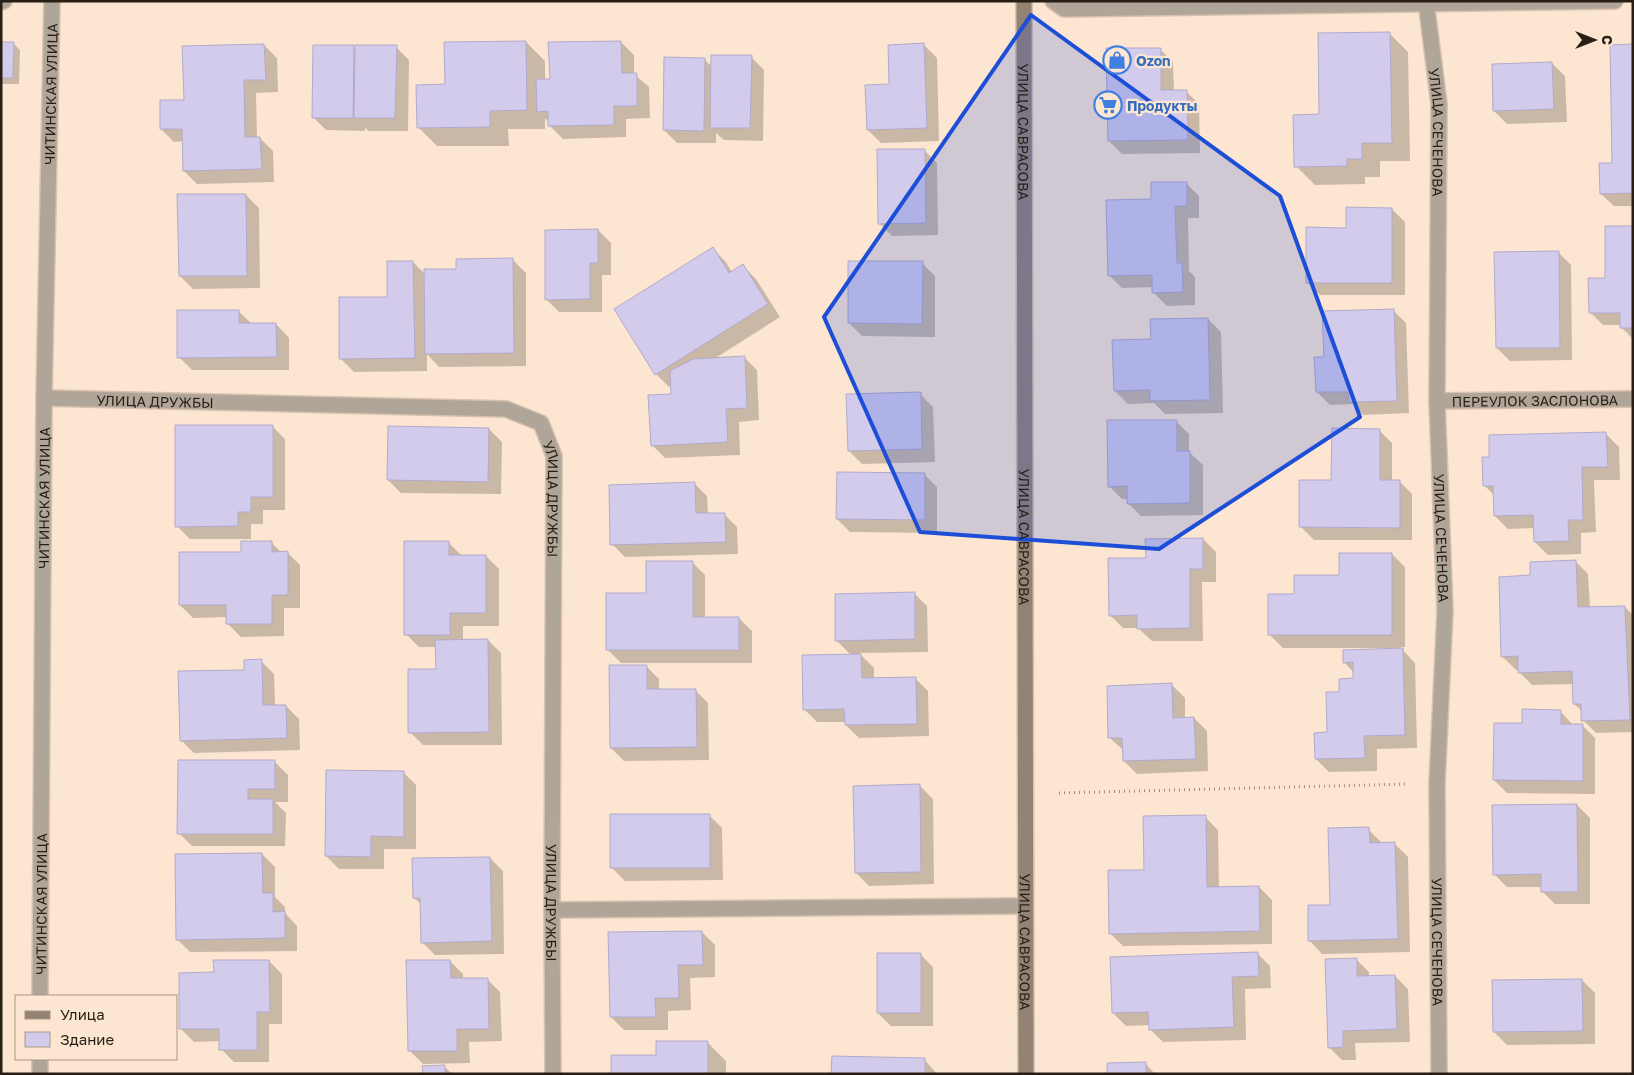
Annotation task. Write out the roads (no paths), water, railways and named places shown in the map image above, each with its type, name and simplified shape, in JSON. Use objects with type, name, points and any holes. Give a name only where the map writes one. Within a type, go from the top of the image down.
[{"type":"street","name":"ЧИТИНСКАЯ УЛИЦА","points":[[40,995],[44,398],[52,1]]},
{"type":"street","name":"УЛИЦА САВРАСОВА","points":[[1024,1],[1026,1074]]},
{"type":"street","points":[[1053,1],[1064,9],[1615,1]]},
{"type":"street","name":"УЛИЦА СЕЧЕНОВА","points":[[1426,3],[1439,104],[1437,400],[1446,611],[1436,783],[1439,1074]]},
{"type":"street","name":"УЛИЦА ДРУЖБЫ","points":[[44,398],[506,409],[541,423],[554,456],[553,1074]]},
{"type":"street","name":"ПЕРЕУЛОК ЗАСЛОНОВА","points":[[1437,400],[1633,398]]},
{"type":"street","points":[[552,910],[1025,906]]},
{"type":"street","points":[[40,1060],[40,1074]]},
{"type":"place","name":"Ozon","points":[[1117,60]]},
{"type":"place","name":"Продукты","points":[[1108,105]]}]
